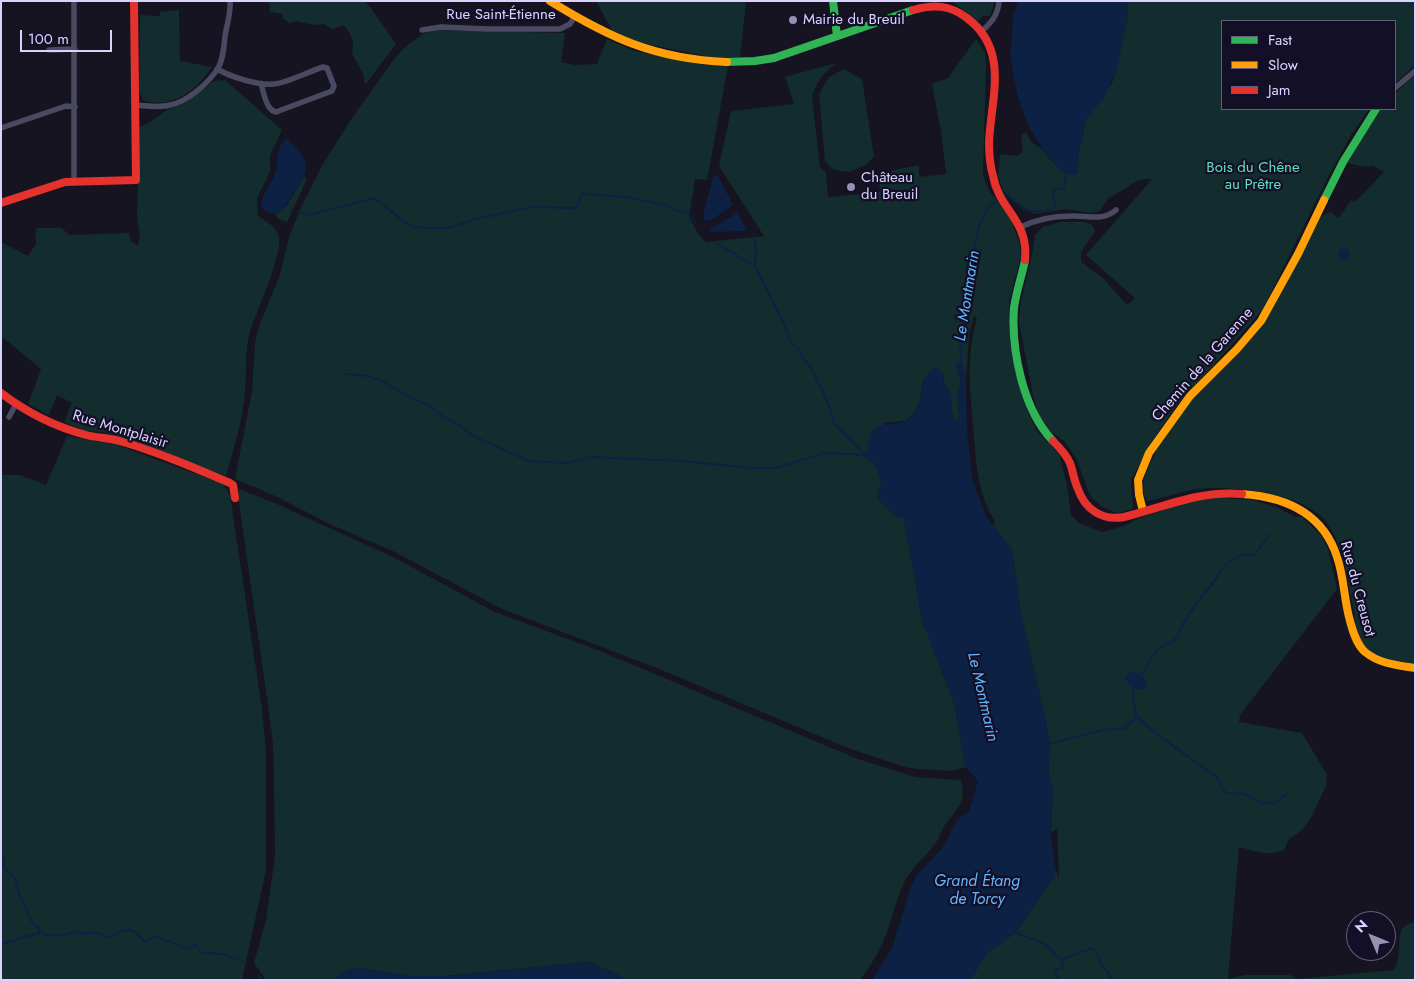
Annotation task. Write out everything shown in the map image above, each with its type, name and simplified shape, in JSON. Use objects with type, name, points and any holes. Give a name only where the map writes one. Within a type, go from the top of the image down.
[{"type":"street","points":[[74,1],[74,181]]},
{"type":"street","points":[[1,203],[65,182],[136,180],[134,1]]},
{"type":"street","points":[[135,105],[175,104],[198,89],[218,69],[230,15],[230,1]]},
{"type":"street","name":"Rue du Creusot","points":[[550,1],[610,35],[636,46],[668,54],[731,63],[774,58],[907,12],[940,6],[958,10],[982,31],[995,60],[994,105],[989,144],[994,185],[1020,227],[1026,244],[1015,301],[1015,330],[1024,385],[1030,407],[1040,426],[1065,455],[1071,468],[1077,491],[1085,504],[1096,514],[1120,518],[1196,496],[1221,492],[1275,501],[1308,514],[1325,532],[1336,555],[1352,630],[1359,647],[1369,657],[1387,666],[1415,668]]},
{"type":"street","points":[[833,1],[837,36]]},
{"type":"street","points":[[982,31],[994,20],[1000,1]]},
{"type":"street","name":"Rue Saint-Étienne","points":[[422,30],[441,27],[487,29],[560,28],[570,24],[575,16]]},
{"type":"street","points":[[49,50],[75,49]]},
{"type":"street","points":[[218,69],[229,76],[261,84],[276,84],[323,66],[327,68],[334,86],[332,90],[276,112],[272,111],[269,107],[261,84]]},
{"type":"street","points":[[1396,87],[1415,71]]},
{"type":"street","points":[[1,128],[66,106],[75,107]]},
{"type":"street","name":"Chemin de la Garenne","points":[[1143,511],[1138,480],[1149,453],[1190,396],[1237,349],[1261,321],[1298,254],[1343,162],[1375,110]]},
{"type":"street","points":[[1020,227],[1047,217],[1102,217],[1116,210]]},
{"type":"street","name":"Rue Montplaisir","points":[[1,393],[16,404],[79,433],[124,442],[210,474],[233,485],[235,498]]},
{"type":"street","points":[[9,416],[16,404]]},
{"type":"green space","points":[[269,1],[365,1],[396,44],[365,85],[363,73],[352,54],[352,38],[344,25],[332,29],[324,24],[315,25],[296,21],[290,23],[283,19],[283,14],[270,12]]},
{"type":"green space","points":[[596,1],[746,1],[740,58],[710,57],[637,42],[613,32]]},
{"type":"green space","points":[[951,1],[995,1],[990,16],[983,16],[978,21]]},
{"type":"green space","name":"Bois du Chêne au Prêtre","points":[[1127,1],[1415,1],[1415,65],[1396,82],[1396,20],[1221,20],[1221,110],[1368,110],[1351,135],[1327,179],[1263,309],[1177,405],[1152,441],[1131,480],[1133,509],[1117,513],[1102,507],[1094,500],[1089,493],[1076,458],[1065,442],[1047,428],[1039,416],[1019,322],[1020,306],[1035,235],[1043,227],[1059,222],[1084,222],[1092,225],[1095,231],[1081,252],[1081,262],[1103,278],[1127,305],[1135,298],[1086,255],[1152,179],[1135,182],[1109,197],[1100,211],[1090,213],[1065,209],[1035,214],[1023,209],[1004,192],[998,176],[1000,154],[1017,156],[1023,152],[1021,136],[1026,132],[1032,143],[1041,148],[1055,165],[1078,166],[1086,119],[1112,83],[1128,15]]},
{"type":"green space","points":[[179,10],[180,61],[212,67],[199,83],[182,96],[163,102],[143,100],[139,92],[140,15],[160,16],[160,12]]},
{"type":"green space","points":[[437,30],[565,33],[561,62],[575,65],[597,64],[607,39],[634,51],[704,65],[728,66],[707,180],[695,179],[689,217],[699,235],[706,242],[764,236],[719,166],[731,111],[794,104],[785,77],[836,63],[821,78],[812,96],[820,167],[826,172],[828,197],[880,192],[879,173],[919,165],[919,177],[946,174],[941,131],[932,84],[948,78],[976,39],[985,53],[986,66],[983,175],[989,191],[1011,220],[1019,242],[1021,256],[1009,302],[1013,362],[1029,415],[1038,432],[1059,454],[1067,485],[1071,515],[1079,523],[1102,532],[1124,526],[1137,519],[1181,504],[1210,497],[1252,500],[1277,507],[1295,517],[1302,517],[1321,535],[1328,549],[1337,589],[1240,715],[1239,722],[1302,733],[1327,775],[1326,786],[1311,818],[1302,830],[1289,839],[1284,850],[1267,853],[1239,847],[1228,979],[1245,975],[1290,975],[1297,979],[1394,970],[1398,960],[1401,931],[1408,924],[1415,922],[1415,980],[970,980],[988,952],[1015,933],[1054,877],[1055,869],[1059,878],[1057,829],[1051,832],[1053,790],[1048,772],[1050,744],[1021,614],[1012,550],[993,525],[995,521],[984,498],[978,474],[970,385],[971,345],[977,319],[974,315],[969,335],[966,378],[962,364],[956,365],[961,382],[958,392],[959,417],[956,421],[953,416],[951,398],[943,374],[930,374],[923,380],[919,403],[914,414],[905,421],[884,423],[878,470],[882,486],[878,491],[904,518],[922,620],[954,703],[966,767],[950,771],[905,767],[848,748],[657,668],[502,609],[393,551],[334,526],[273,495],[235,479],[252,391],[255,342],[259,326],[280,275],[289,237],[299,212],[323,164],[352,118],[391,63],[405,47],[423,34]]},
{"type":"green space","points":[[844,69],[862,79],[874,157],[865,165],[850,172],[834,170],[825,161],[819,94],[829,77]]},
{"type":"green space","points":[[1415,75],[1415,663],[1382,659],[1370,652],[1362,643],[1357,629],[1340,548],[1330,527],[1313,510],[1281,497],[1243,489],[1197,489],[1147,501],[1144,496],[1143,479],[1157,448],[1195,395],[1263,324],[1320,217],[1330,212],[1339,218],[1351,200],[1355,202],[1384,172],[1373,166],[1365,167],[1347,163],[1379,110],[1396,110],[1396,92]]},
{"type":"green space","points":[[225,80],[282,130],[270,156],[270,172],[257,198],[258,216],[276,230],[279,237],[279,245],[273,269],[248,339],[244,403],[226,476],[125,439],[102,432],[85,431],[64,422],[72,403],[57,395],[49,415],[28,404],[41,369],[1,336],[1,242],[28,256],[36,244],[35,233],[37,228],[62,228],[69,235],[129,233],[131,241],[138,246],[140,236],[137,219],[138,183],[140,183],[140,127],[167,110],[184,103],[214,81]]},
{"type":"green space","points":[[304,177],[307,179],[287,222],[280,220],[275,215],[287,205]]},
{"type":"green space","points":[[67,436],[117,445],[223,484],[230,495],[262,709],[266,753],[266,870],[242,980],[1,980],[1,474],[20,475],[46,485]]},
{"type":"green space","points":[[239,489],[277,504],[395,558],[495,612],[595,649],[858,759],[915,777],[961,780],[963,794],[960,804],[944,826],[937,842],[907,877],[883,943],[860,980],[625,980],[613,972],[588,962],[445,976],[414,976],[403,980],[266,980],[254,963],[266,920],[275,856],[273,744],[238,496]]},
{"type":"water","points":[[1019,1],[1127,1],[1128,15],[1116,72],[1104,98],[1086,119],[1077,174],[1073,175],[1065,172],[1052,160],[1034,136],[1020,103],[1010,54],[1014,16]]},
{"type":"water","points":[[287,139],[302,155],[306,163],[306,171],[286,205],[277,212],[267,212],[261,207],[261,202],[275,173],[281,146]]},
{"type":"water","points":[[717,174],[733,205],[713,219],[705,221],[703,216],[713,178]]},
{"type":"water","points":[[737,213],[746,231],[712,232],[709,230]]},
{"type":"water","points":[[1342,248],[1346,248],[1350,254],[1346,260],[1342,260],[1338,256],[1338,252]]},
{"type":"water","name":"Grand Étang de Torcy","points":[[960,361],[966,378],[967,432],[973,482],[986,516],[1012,550],[1021,614],[1046,722],[1050,744],[1048,772],[1053,790],[1051,832],[1055,869],[1054,877],[1015,933],[988,952],[970,980],[872,980],[892,948],[911,887],[917,875],[944,846],[957,820],[969,811],[978,781],[966,767],[954,703],[922,620],[904,518],[896,517],[877,499],[878,491],[882,485],[878,470],[867,457],[869,442],[872,432],[877,427],[904,421],[912,416],[919,404],[923,382],[934,366],[943,374],[943,382],[951,396],[952,417],[956,421],[959,417],[958,392],[961,382],[956,365]]},
{"type":"water","points":[[1130,672],[1142,676],[1146,681],[1146,688],[1140,690],[1128,683],[1125,677]]},
{"type":"water","points":[[588,962],[613,972],[625,980],[335,980],[346,971],[357,968],[414,976],[445,976]]},
{"type":"waterway","name":"Le Montmarin","points":[[1003,197],[1006,194],[1027,210],[1038,212],[1052,210],[1056,203],[1052,195],[1053,192],[1056,189],[1064,188],[1066,172]]},
{"type":"waterway","points":[[298,211],[309,215],[374,198],[409,225],[423,228],[449,228],[476,219],[532,207],[576,208],[582,194],[629,197],[671,207],[676,211],[688,213],[695,222]]},
{"type":"waterway","name":"Le Montmarin","points":[[961,364],[960,338],[965,327],[968,283],[978,229],[989,206],[1000,199]]},
{"type":"waterway","points":[[754,234],[755,266]]},
{"type":"waterway","points":[[716,243],[755,266],[788,333],[790,342],[800,350],[801,356],[809,364],[828,403],[834,423],[867,457]]},
{"type":"waterway","points":[[346,374],[369,376],[388,384],[407,396],[430,406],[473,436],[529,461],[567,463],[589,457],[776,468],[825,453],[870,457]]},
{"type":"waterway","points":[[1141,676],[1156,651],[1177,637],[1182,625],[1225,565],[1241,555],[1254,555],[1270,534]]},
{"type":"waterway","points":[[1134,686],[1132,697],[1137,717],[1215,776],[1226,793],[1244,794],[1261,802],[1273,804],[1286,795]]},
{"type":"waterway","points":[[1049,744],[1106,729],[1125,728],[1137,717]]},
{"type":"waterway","points":[[1,855],[4,857],[3,866],[15,878],[18,891],[31,921],[40,929],[39,933],[59,935],[78,931],[82,934],[89,932],[110,938],[121,931],[132,930],[146,942],[155,936],[188,949],[195,945],[202,953],[224,954],[243,962]]},
{"type":"waterway","points":[[1014,932],[1045,944],[1061,960],[1092,948],[1105,970],[1109,973],[1111,980]]},
{"type":"waterway","points":[[1,944],[39,933]]},
{"type":"waterway","points":[[1059,980],[1055,971],[1063,968],[1064,965],[1061,960]]},
{"type":"waterway","points":[[258,975],[261,980]]},
{"type":"traffic: fast","points":[[833,1],[837,36]]},
{"type":"traffic: fast","points":[[727,62],[774,58],[913,10]]},
{"type":"traffic: fast","points":[[1324,200],[1343,162],[1375,110]]},
{"type":"traffic: fast","points":[[1025,260],[1014,308],[1017,360],[1021,379],[1034,413],[1053,441]]},
{"type":"traffic: slow","points":[[550,1],[593,26],[634,44],[677,56],[727,62]]},
{"type":"traffic: slow","points":[[1143,511],[1138,480],[1149,453],[1190,396],[1237,349],[1261,321],[1298,254],[1324,200]]},
{"type":"traffic: slow","points":[[1242,494],[1273,499],[1288,504],[1301,510],[1322,529],[1331,542],[1337,557],[1349,617],[1359,645],[1365,652],[1376,659],[1415,668]]},
{"type":"traffic: jam","points":[[1,203],[65,182],[136,180],[134,1]]},
{"type":"traffic: jam","points":[[913,10],[935,6],[954,10],[967,18],[980,31],[989,45],[995,76],[989,142],[991,168],[996,188],[1023,235],[1025,260]]},
{"type":"traffic: jam","points":[[1,393],[31,413],[64,428],[86,435],[137,446],[230,483],[233,485],[235,498]]},
{"type":"traffic: jam","points":[[1053,441],[1068,460],[1085,503],[1096,512],[1109,517],[1124,517],[1182,500],[1211,494],[1242,494]]},
{"type":"place","name":"Mairie du Breuil","points":[[793,20]]},
{"type":"place","name":"Château du Breuil","points":[[851,187]]}]
